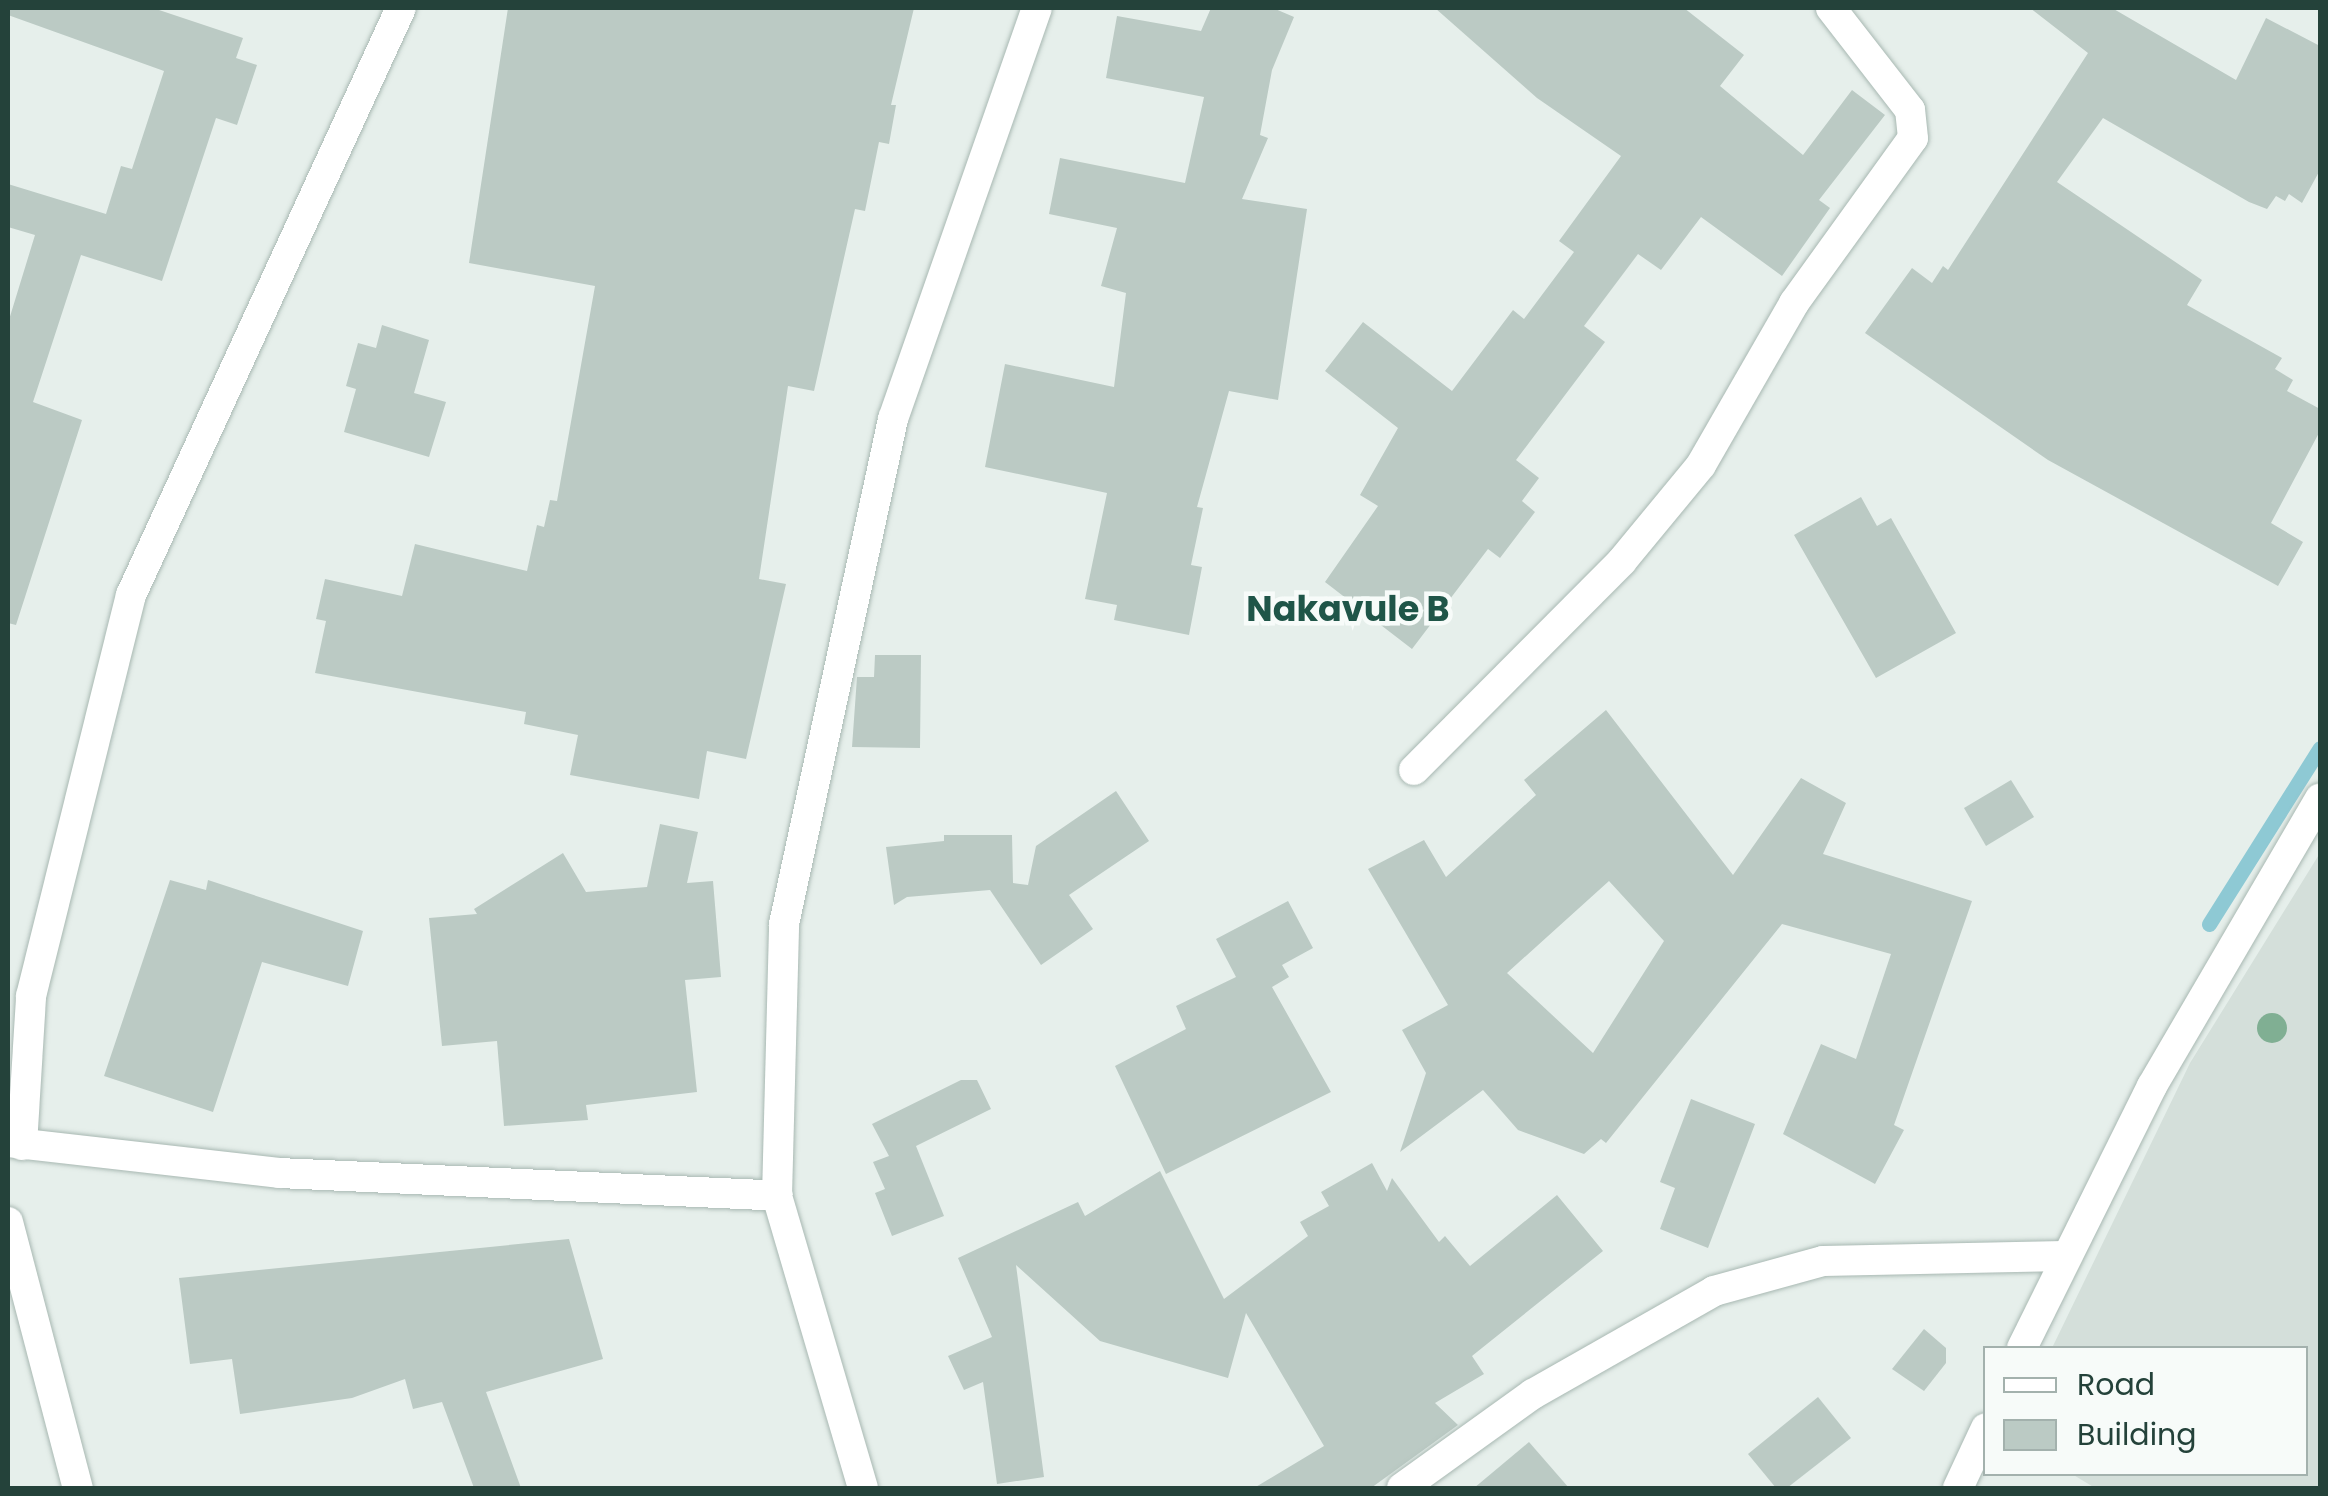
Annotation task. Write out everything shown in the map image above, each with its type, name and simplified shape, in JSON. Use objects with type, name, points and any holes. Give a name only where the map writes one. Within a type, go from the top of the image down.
[{"type":"street","points":[[402,8],[131,595],[31,996],[15,1144],[280,1173],[777,1196]]},
{"type":"street","points":[[864,1488],[777,1196],[784,924],[894,419],[1037,8]]},
{"type":"street","points":[[1414,770],[1622,561],[1701,464],[1794,303],[1913,138],[1910,110],[1831,8]]},
{"type":"street","points":[[2023,1346],[2064,1256],[2152,1086],[2320,798]]},
{"type":"street","points":[[8,1222],[78,1488]]},
{"type":"street","points":[[1402,1488],[1533,1394],[1714,1291],[1824,1262],[2064,1256]]},
{"type":"street","points":[[1958,1488],[1983,1434]]},
{"type":"shaded area","points":[[2320,853],[2320,1488],[2095,1488],[2075,1476],[2308,1476],[2308,1346],[2053,1346],[2190,1063]]},
{"type":"building","points":[[8,8],[153,8],[243,38],[236,58],[257,65],[237,125],[216,118],[162,281],[81,255],[33,402],[82,420],[16,625],[8,623],[8,323],[35,235],[8,227],[8,184],[106,214],[121,166],[132,169],[164,71],[8,15]]},
{"type":"building","points":[[508,8],[914,8],[891,105],[896,105],[889,144],[879,142],[865,211],[855,209],[814,391],[788,386],[759,579],[786,584],[746,759],[707,751],[699,799],[570,775],[578,735],[524,724],[526,712],[315,673],[326,621],[316,619],[325,579],[402,596],[415,544],[527,571],[537,525],[544,527],[550,500],[557,501],[595,286],[469,263]]},
{"type":"building","points":[[1211,8],[1273,8],[1294,17],[1272,70],[1260,135],[1268,138],[1242,199],[1307,209],[1278,400],[1229,391],[1197,507],[1203,508],[1191,565],[1202,567],[1189,635],[1114,620],[1117,605],[1085,599],[1107,493],[985,467],[1005,364],[1114,387],[1126,293],[1101,286],[1117,228],[1049,214],[1060,158],[1185,183],[1204,97],[1106,78],[1117,16],[1201,31]]},
{"type":"building","points":[[1435,8],[1684,8],[1744,55],[1720,86],[1803,155],[1852,90],[1885,115],[1819,200],[1830,208],[1782,276],[1701,217],[1661,270],[1638,254],[1584,326],[1605,342],[1516,460],[1539,478],[1522,501],[1535,512],[1500,558],[1488,549],[1412,649],[1325,582],[1378,506],[1360,495],[1398,428],[1325,371],[1363,322],[1452,391],[1513,310],[1524,319],[1574,252],[1559,241],[1621,156],[1537,98]]},
{"type":"building","points":[[2030,8],[2112,8],[2236,80],[2266,18],[2320,46],[2320,170],[2302,203],[2289,194],[2285,201],[2276,196],[2267,209],[2249,202],[2103,118],[2057,182],[2202,280],[2187,305],[2282,358],[2275,369],[2293,380],[2287,391],[2320,409],[2320,431],[2271,523],[2303,542],[2278,586],[2048,460],[1865,333],[1912,268],[1932,283],[1943,266],[1948,270],[2088,53]]},
{"type":"building","points":[[382,325],[429,340],[414,393],[446,402],[429,457],[344,432],[356,389],[346,386],[358,343],[376,348]]},
{"type":"building","points":[[1861,497],[1877,526],[1891,518],[1956,633],[1876,678],[1794,535]]},
{"type":"building","points":[[875,655],[921,655],[920,748],[852,747],[857,677],[874,677]]},
{"type":"building","points":[[1606,710],[1733,875],[1801,778],[1846,803],[1823,854],[1972,901],[1894,1125],[1904,1130],[1875,1184],[1783,1134],[1821,1044],[1856,1059],[1891,954],[1782,924],[1606,1143],[1601,1139],[1584,1154],[1518,1130],[1483,1090],[1400,1152],[1426,1073],[1402,1030],[1448,1005],[1368,869],[1424,840],[1446,877],[1536,795],[1524,780]],"holes":[[[1609,881],[1664,941],[1593,1053],[1507,973]]]},
{"type":"building","points":[[2011,780],[2034,817],[1986,846],[1964,808]]},
{"type":"building","points":[[1116,791],[1149,841],[1069,895],[1093,929],[1041,965],[990,890],[907,897],[894,905],[886,847],[944,841],[944,835],[1012,835],[1013,883],[1028,885],[1036,846]]},
{"type":"building","points":[[660,824],[698,832],[687,883],[713,881],[721,977],[685,980],[697,1092],[586,1105],[588,1120],[504,1126],[497,1041],[442,1046],[429,918],[477,914],[474,909],[563,853],[586,892],[647,887]]},
{"type":"building","points":[[170,880],[206,890],[208,880],[363,931],[348,986],[262,962],[213,1112],[104,1076]]},
{"type":"building","points":[[1288,901],[1313,948],[1282,965],[1289,977],[1272,987],[1331,1092],[1166,1174],[1115,1066],[1186,1029],[1176,1006],[1236,977],[1216,939]]},
{"type":"building","points":[[961,1080],[977,1080],[991,1109],[916,1146],[944,1216],[892,1236],[875,1193],[885,1189],[873,1162],[889,1156],[872,1124]]},
{"type":"building","points":[[1691,1099],[1755,1124],[1708,1248],[1660,1229],[1675,1188],[1660,1182]]},
{"type":"building","points":[[1372,1163],[1387,1191],[1392,1178],[1439,1242],[1445,1236],[1470,1266],[1557,1195],[1603,1251],[1472,1356],[1484,1374],[1435,1403],[1458,1425],[1371,1488],[1254,1488],[1324,1446],[1246,1313],[1228,1378],[1100,1341],[1016,1265],[1044,1477],[997,1484],[983,1382],[964,1390],[948,1356],[992,1337],[958,1258],[1078,1202],[1085,1216],[1160,1171],[1224,1299],[1308,1236],[1300,1222],[1329,1206],[1321,1192]]},
{"type":"building","points":[[569,1239],[603,1359],[486,1392],[521,1488],[474,1488],[442,1402],[413,1409],[405,1379],[352,1398],[240,1414],[232,1359],[190,1364],[179,1278]]},
{"type":"building","points":[[1924,1329],[1946,1348],[1946,1363],[1924,1391],[1892,1369]]},
{"type":"building","points":[[1818,1397],[1851,1438],[1787,1488],[1776,1488],[1748,1454]]},
{"type":"building","points":[[1529,1442],[1569,1488],[1474,1488]]},
{"type":"waterway","points":[[2209,924],[2320,748]]},
{"type":"district","name":"Nakavule B","points":[[1348,609]]}]
